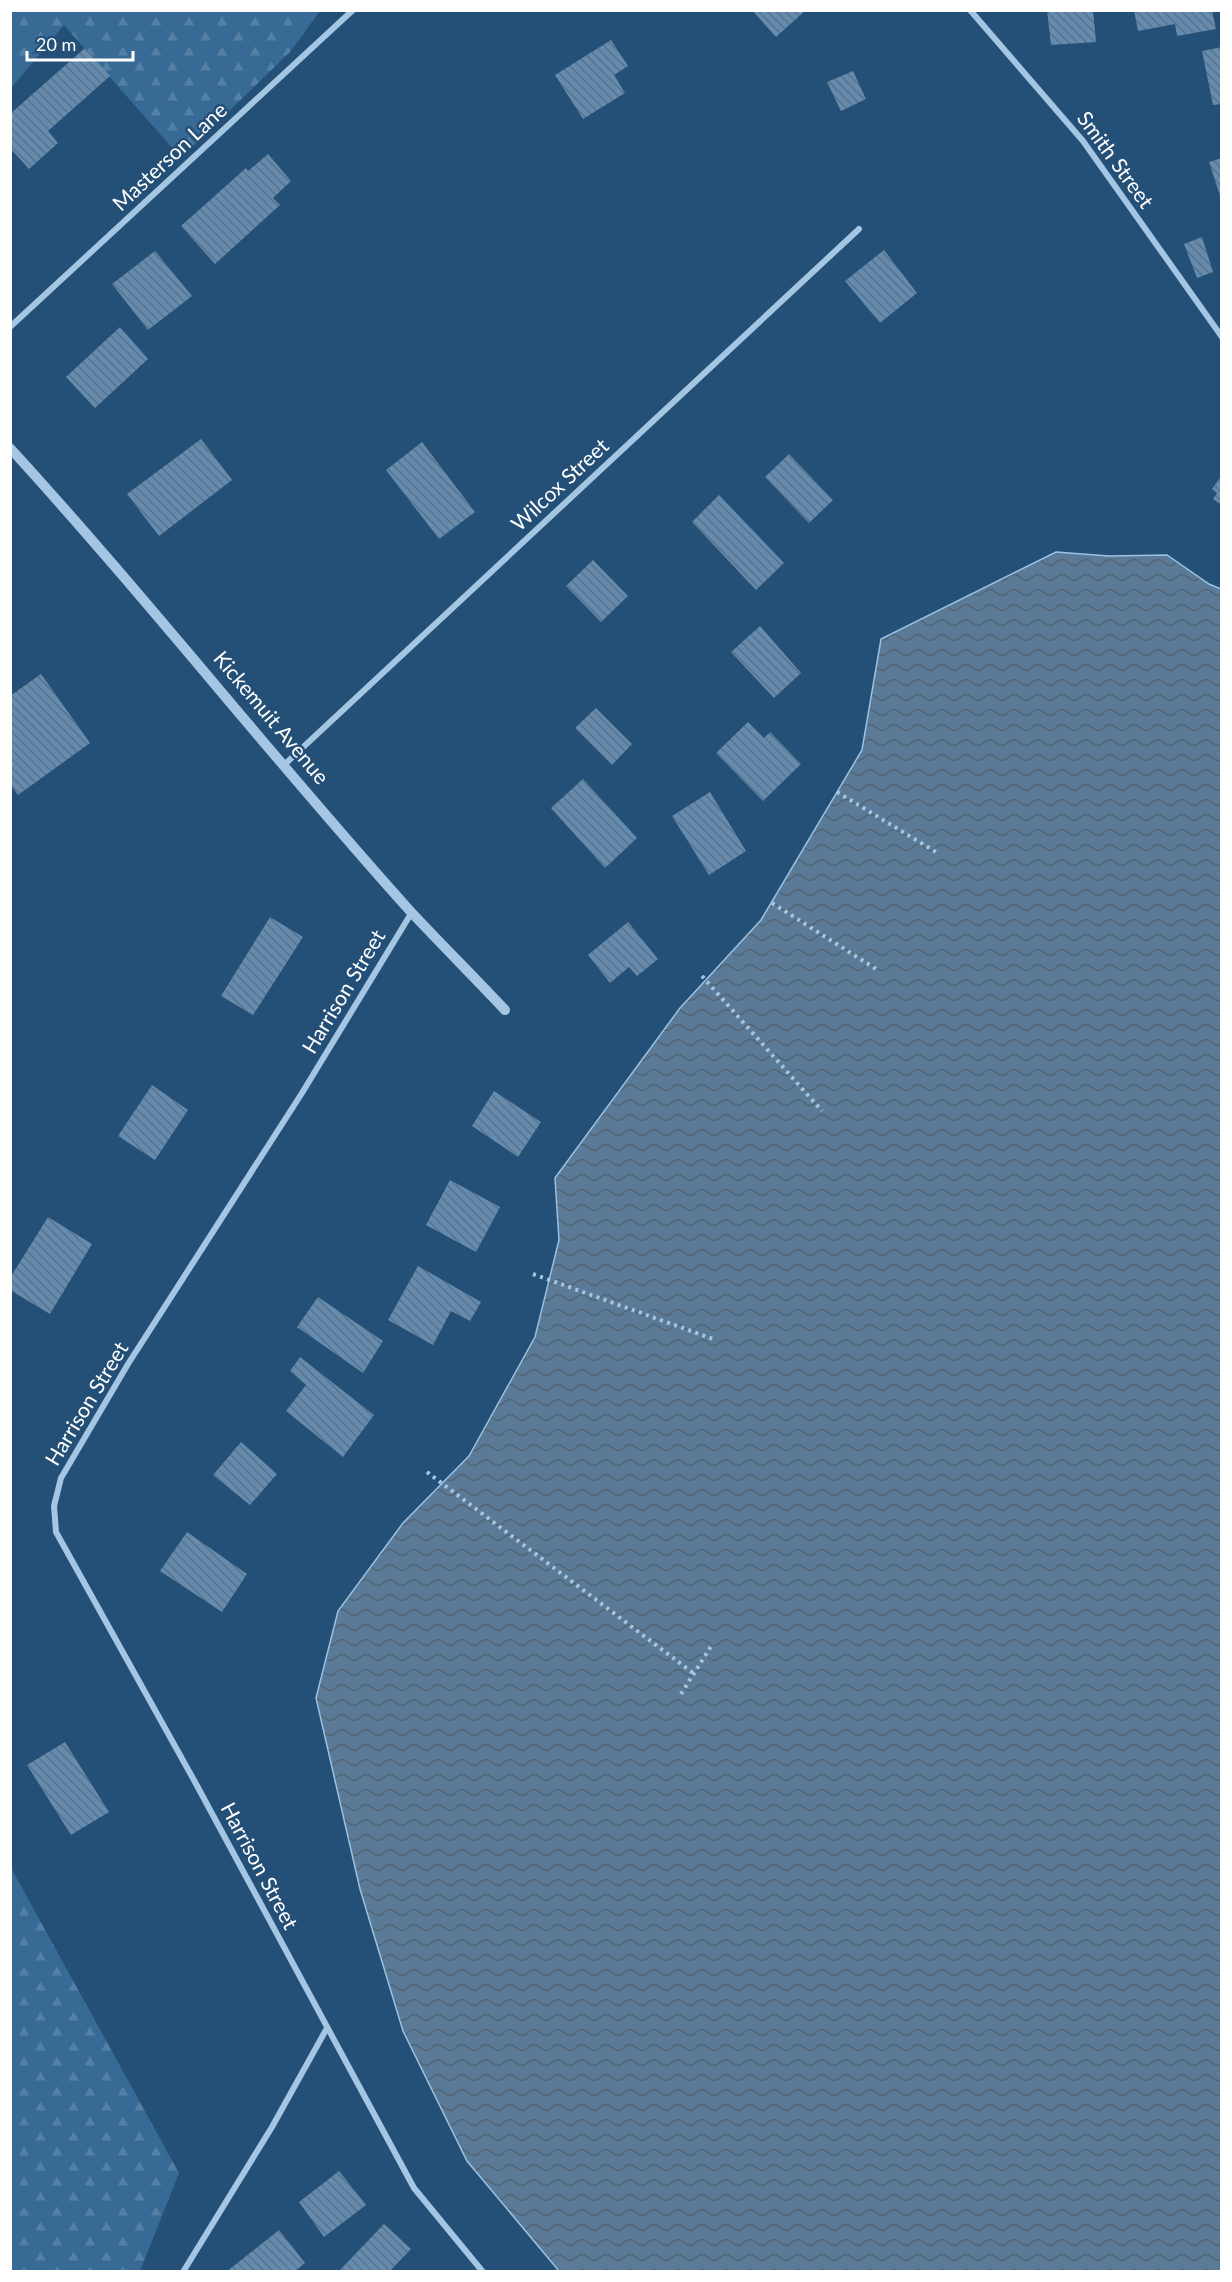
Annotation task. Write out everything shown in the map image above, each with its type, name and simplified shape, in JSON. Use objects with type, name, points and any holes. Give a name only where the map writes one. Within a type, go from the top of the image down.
[{"type":"street","name":"Masterson Lane","points":[[10,327],[353,10]]},
{"type":"street","name":"Smith Street","points":[[970,10],[1083,141],[1221,337]]},
{"type":"street","name":"Wilcox Street","points":[[284,765],[859,229]]},
{"type":"street","name":"Kickemuit Avenue","points":[[10,448],[72,515],[411,912],[506,1010]]},
{"type":"street","name":"Harrison Street","points":[[411,912],[302,1093],[128,1364],[61,1478],[54,1506],[56,1532],[195,1782],[414,2188],[483,2271]]},
{"type":"street","points":[[183,2271],[272,2127],[327,2028]]},
{"type":"path","points":[[837,792],[936,852]]},
{"type":"path","points":[[772,903],[876,969]]},
{"type":"path","points":[[702,976],[822,1111]]},
{"type":"path","points":[[532,1274],[716,1340]]},
{"type":"path","points":[[427,1472],[693,1673]]},
{"type":"path","points":[[681,1694],[713,1643]]},
{"type":"green space","points":[[11,11],[320,11],[290,52],[181,158],[64,25],[11,88]]},
{"type":"green space","points":[[10,1866],[179,2173],[140,2271],[11,2271]]},
{"type":"water","points":[[1056,552],[1109,556],[1167,555],[1209,584],[1221,589],[1221,2271],[559,2271],[467,2161],[403,2031],[360,1889],[316,1698],[338,1611],[403,1523],[469,1456],[535,1337],[559,1240],[555,1178],[680,1008],[761,920],[862,750],[881,639]]},
{"type":"building","points":[[752,10],[806,10],[776,37]]},
{"type":"building","points":[[1047,10],[1093,10],[1096,42],[1051,45]]},
{"type":"building","points":[[1134,10],[1212,10],[1216,29],[1177,36],[1175,24],[1138,31]]},
{"type":"building","points":[[611,40],[628,66],[614,75],[625,93],[583,119],[555,75]]},
{"type":"building","points":[[1222,47],[1222,104],[1213,105],[1202,51]]},
{"type":"building","points":[[85,48],[110,76],[48,131],[58,143],[29,169],[10,148],[10,114]]},
{"type":"building","points":[[853,71],[866,99],[841,111],[827,82]]},
{"type":"building","points":[[268,154],[291,181],[273,198],[280,205],[215,264],[181,226],[246,168],[248,171]]},
{"type":"building","points":[[1222,158],[1222,199],[1221,199],[1209,162]]},
{"type":"building","points":[[1202,237],[1213,272],[1197,278],[1184,244]]},
{"type":"building","points":[[884,250],[917,293],[880,323],[845,281]]},
{"type":"building","points":[[155,251],[192,296],[148,330],[112,284]]},
{"type":"building","points":[[120,327],[148,359],[95,408],[66,377]]},
{"type":"building","points":[[201,439],[232,480],[159,536],[127,494]]},
{"type":"building","points":[[422,442],[475,512],[439,539],[386,470]]},
{"type":"building","points":[[789,454],[833,500],[809,523],[765,477]]},
{"type":"building","points":[[1222,475],[1222,505],[1213,499],[1217,493],[1212,489]]},
{"type":"building","points":[[719,495],[784,563],[756,590],[692,522]]},
{"type":"building","points":[[593,560],[628,596],[601,622],[566,586]]},
{"type":"building","points":[[760,626],[801,673],[774,698],[731,652]]},
{"type":"building","points":[[41,674],[90,743],[18,795],[10,784],[10,696]]},
{"type":"building","points":[[596,708],[632,744],[612,765],[575,728]]},
{"type":"building","points":[[748,722],[764,738],[770,732],[801,764],[763,801],[716,753]]},
{"type":"building","points":[[583,779],[637,838],[605,868],[551,808]]},
{"type":"building","points":[[710,792],[746,851],[709,875],[672,816]]},
{"type":"building","points":[[270,917],[303,937],[253,1015],[221,996]]},
{"type":"building","points":[[628,922],[658,959],[637,976],[629,967],[610,983],[588,955]]},
{"type":"building","points":[[152,1085],[188,1110],[155,1160],[118,1136]]},
{"type":"building","points":[[494,1091],[541,1122],[518,1157],[472,1126]]},
{"type":"building","points":[[450,1180],[500,1207],[476,1252],[426,1225]]},
{"type":"building","points":[[48,1217],[92,1244],[50,1314],[10,1290],[10,1278]]},
{"type":"building","points":[[418,1266],[481,1302],[470,1321],[451,1311],[433,1345],[388,1320]]},
{"type":"building","points":[[318,1297],[383,1341],[363,1373],[297,1327]]},
{"type":"building","points":[[300,1357],[374,1415],[343,1457],[286,1411],[306,1385],[290,1371]]},
{"type":"building","points":[[241,1442],[277,1474],[250,1505],[213,1475]]},
{"type":"building","points":[[187,1532],[247,1574],[222,1612],[160,1571]]},
{"type":"building","points":[[65,1742],[109,1812],[71,1835],[27,1765]]},
{"type":"building","points":[[339,2171],[366,2205],[324,2237],[299,2202]]},
{"type":"building","points":[[384,2224],[411,2249],[389,2272],[341,2272],[340,2270]]},
{"type":"building","points":[[279,2230],[305,2263],[294,2272],[226,2272]]}]
